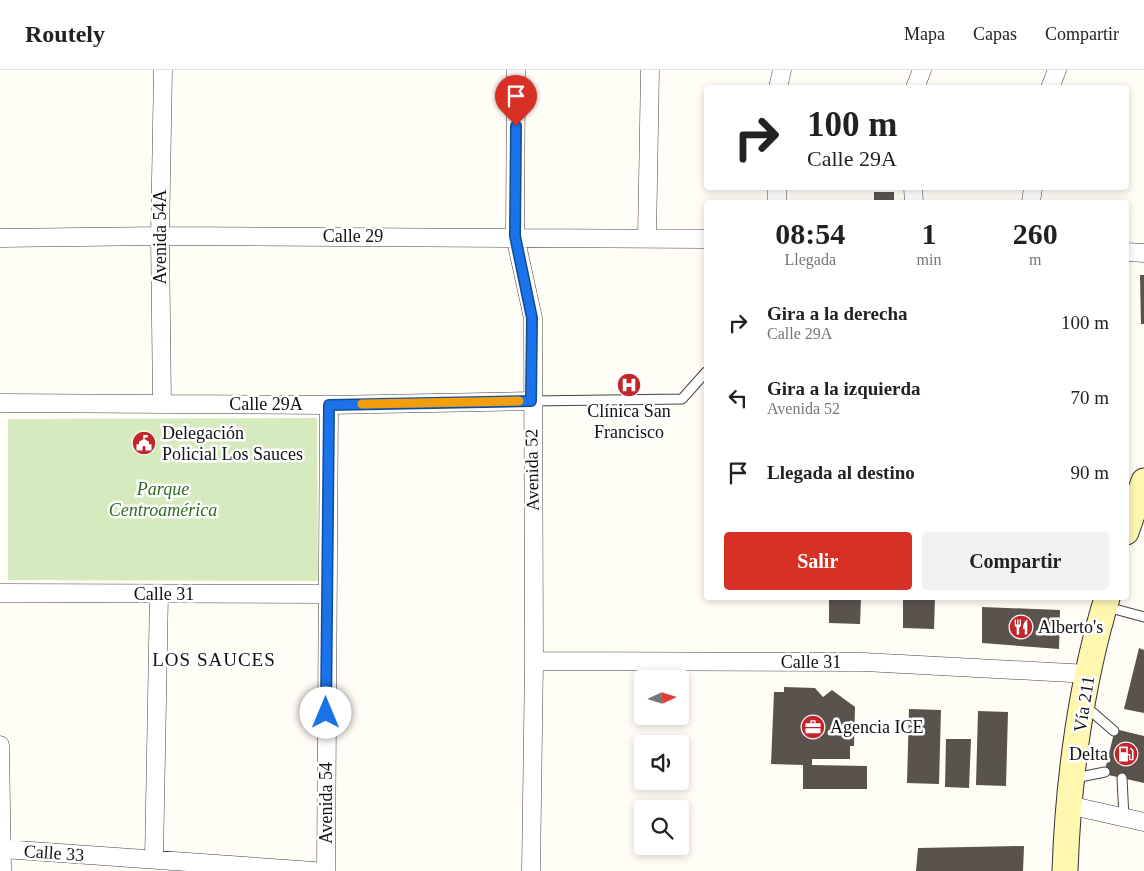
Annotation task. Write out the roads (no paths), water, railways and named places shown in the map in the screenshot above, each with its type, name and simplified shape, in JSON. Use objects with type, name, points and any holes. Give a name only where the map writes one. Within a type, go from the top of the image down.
[{"type":"main road","points":[[1129,521],[1139,486]]},
{"type":"main road","name":"Vía 211","points":[[1065,871],[1068,805],[1089,674],[1106,602]]},
{"type":"street","name":"Avenida 54A","points":[[162,404],[160,236],[163,70]]},
{"type":"street","name":"Avenida 52","points":[[516,70],[515,236],[532,318],[534,660],[531,871]]},
{"type":"street","points":[[647,238],[650,70]]},
{"type":"street","points":[[779,85],[782,70]]},
{"type":"street","points":[[916,85],[922,70]]},
{"type":"street","points":[[1051,85],[1057,70]]},
{"type":"street","name":"Calle 29","points":[[0,238],[515,236],[704,239]]},
{"type":"street","points":[[1129,252],[1144,253]]},
{"type":"street","name":"Calle 29A","points":[[0,403],[329,405],[531,401]]},
{"type":"street","name":"Avenida 54","points":[[326,871],[329,405]]},
{"type":"street","name":"Calle 31","points":[[0,593],[327,594]]},
{"type":"street","points":[[154,859],[159,594]]},
{"type":"street","name":"Calle 31","points":[[534,660],[864,662],[1089,674]]},
{"type":"street","points":[[0,745],[2,871]]},
{"type":"street","points":[[1068,805],[1144,822]]},
{"type":"street","name":"Calle 33","points":[[3,849],[314,871]]},
{"type":"lane","points":[[531,401],[682,399],[704,374]]},
{"type":"lane","points":[[1106,602],[1144,617]]},
{"type":"lane","points":[[1084,705],[1114,732]]},
{"type":"lane","points":[[1072,779],[1105,772]]},
{"type":"lane","points":[[1122,778],[1124,818]]},
{"type":"place","name":"Clínica San Francisco","points":[[629,385]]},
{"type":"place","name":"Delegación Policial Los Sauces","points":[[144,443]]},
{"type":"place","name":"Alberto's","points":[[1021,627]]},
{"type":"place","name":"Agencia ICE","points":[[813,727]]},
{"type":"place","name":"Delta","points":[[1126,754]]},
{"type":"district","name":"LOS SAUCES","points":[[214,659]]},
{"type":"park label","name":"Parque Centroamérica","points":[[163,499]]}]
